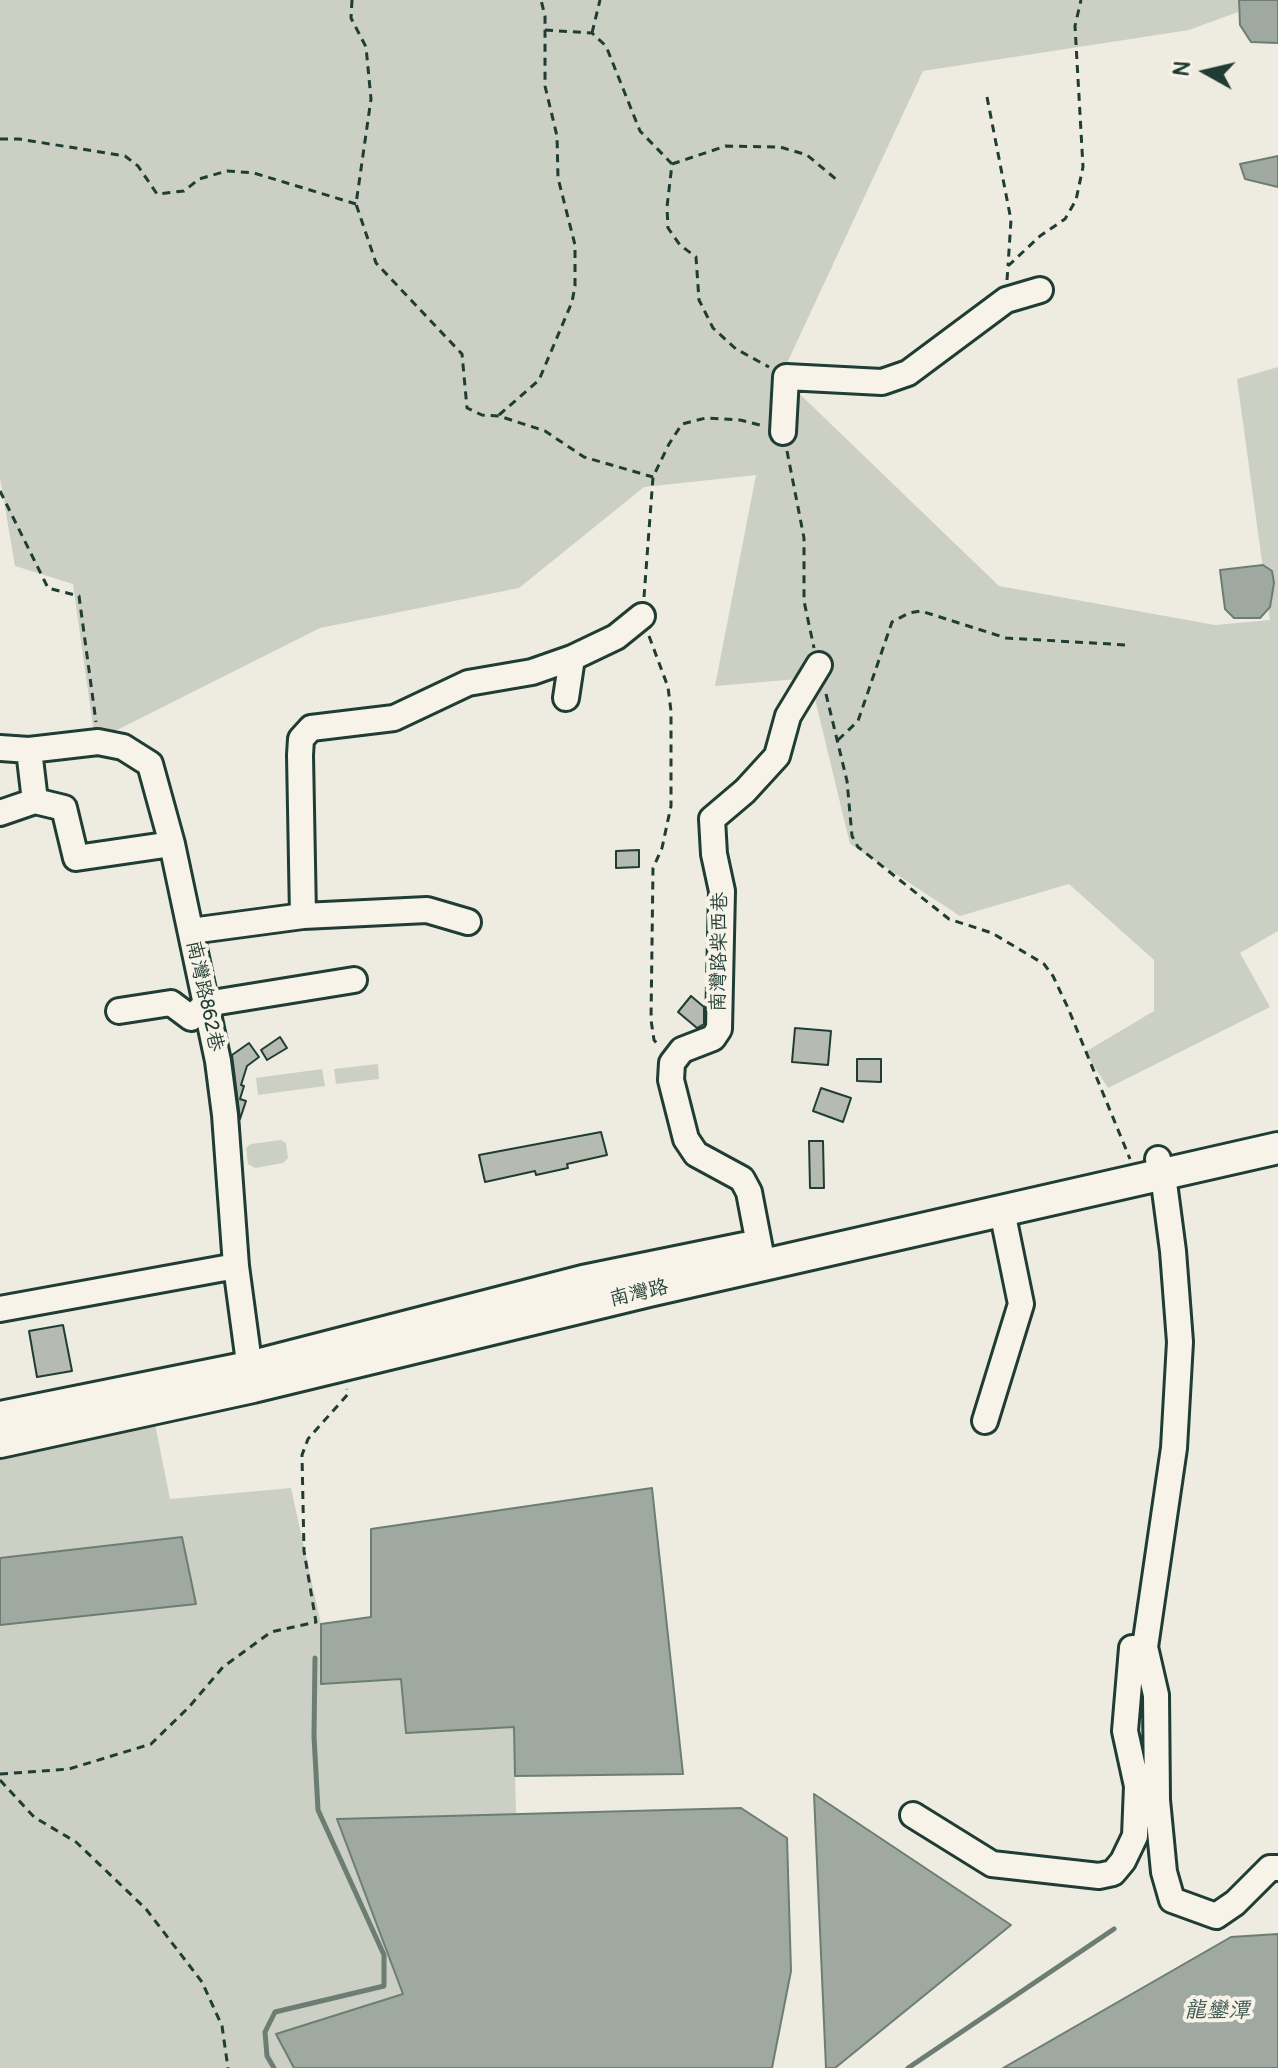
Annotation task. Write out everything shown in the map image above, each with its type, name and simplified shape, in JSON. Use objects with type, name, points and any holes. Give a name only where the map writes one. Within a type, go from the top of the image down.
[{"type":"main road","name":"南灣路","points":[[0,1442],[251,1377],[583,1281],[762,1255],[1002,1211],[1278,1130]]},
{"type":"main road","name":"南灣路","points":[[0,1417],[251,1377],[341,1366],[762,1255],[1151,1165],[1278,1148]]},
{"type":"street","points":[[783,432],[786,377],[882,382],[908,373],[1006,300],[1040,290]]},
{"type":"street","points":[[303,916],[300,755],[301,739],[311,728],[394,718],[468,683],[532,672],[572,658],[616,637],[642,616]]},
{"type":"street","points":[[566,698],[572,658]]},
{"type":"street","name":"南灣路柴西巷","points":[[672,1063],[682,1050],[713,1038],[719,1029],[722,891],[714,854],[712,819],[745,791],[777,756],[788,716],[819,665]]},
{"type":"street","name":"南灣路862巷","points":[[0,748],[29,750],[98,742],[123,747],[150,764],[172,844],[218,1061],[236,1266],[251,1377]]},
{"type":"street","points":[[29,750],[35,801]]},
{"type":"street","points":[[0,813],[35,801],[64,808],[76,858],[172,844]]},
{"type":"street","points":[[191,931],[303,916],[427,910],[468,922]]},
{"type":"street","points":[[119,1011],[171,1003],[191,1018],[206,1004],[354,980]]},
{"type":"street","points":[[672,1063],[671,1080],[686,1139],[696,1154],[742,1179],[749,1192],[762,1255]]},
{"type":"street","points":[[1151,1165],[1173,1251],[1180,1342],[1174,1448],[1145,1647],[1156,1695],[1157,1800],[1164,1872],[1172,1900],[1216,1916],[1235,1903],[1270,1868],[1278,1868]]},
{"type":"street","points":[[985,1421],[1021,1304],[1002,1211]]},
{"type":"street","points":[[0,1309],[236,1266]]},
{"type":"street","points":[[913,1815],[992,1864],[1099,1876],[1113,1873],[1123,1861],[1135,1836],[1137,1786],[1125,1731],[1132,1648]]},
{"type":"path","points":[[352,0],[351,18],[366,47],[371,99],[356,204],[376,263],[462,354],[467,408],[482,415],[499,416],[545,431],[584,457],[653,477]]},
{"type":"path","points":[[499,416],[539,380],[572,302],[575,286],[575,245],[558,178],[557,136],[545,86],[545,30],[541,0]]},
{"type":"path","points":[[592,33],[600,0]]},
{"type":"path","points":[[1008,266],[1040,236],[1065,219],[1076,200],[1083,167],[1075,26],[1081,0]]},
{"type":"path","points":[[545,30],[592,33],[606,46],[640,131],[672,164]]},
{"type":"path","points":[[987,97],[1011,220],[1006,300]]},
{"type":"path","points":[[0,139],[19,139],[125,156],[138,166],[157,194],[184,191],[199,179],[227,171],[254,173],[356,204]]},
{"type":"path","points":[[672,164],[726,146],[780,147],[807,155],[837,180]]},
{"type":"path","points":[[672,164],[668,228],[680,245],[696,257],[699,300],[713,328],[736,349],[786,377]]},
{"type":"path","points":[[672,1063],[654,1040],[651,1020],[653,868],[662,848],[671,806],[668,687],[642,616],[653,477],[682,424],[706,418],[740,420],[783,432],[804,538],[804,601],[847,781],[852,836],[858,847],[949,919],[992,933],[1044,964],[1151,1165]]},
{"type":"path","points":[[0,491],[48,588],[79,596],[98,742]]},
{"type":"path","points":[[838,740],[858,721],[892,622],[909,613],[921,611],[1006,638],[1127,645]]},
{"type":"path","points":[[0,1774],[69,1769],[151,1744],[189,1707],[223,1667],[271,1632],[316,1622],[304,1551],[302,1455],[308,1439],[348,1394],[341,1366]]},
{"type":"path","points":[[0,1780],[34,1817],[76,1842],[146,1909],[202,1982],[222,2026],[228,2068]]},
{"type":"shaded area","points":[[0,0],[1239,0],[1238,12],[1189,30],[923,71],[781,376],[999,586],[1215,625],[1270,620],[1237,379],[1278,367],[1278,931],[1240,953],[1270,1007],[1108,1088],[1085,1052],[1154,1011],[1154,960],[1069,884],[960,916],[850,844],[810,678],[715,686],[756,475],[644,487],[519,588],[320,628],[95,741],[73,584],[15,566],[0,478]]},
{"type":"shaded area","points":[[378,1064],[379,1079],[336,1084],[334,1069]]},
{"type":"shaded area","points":[[322,1069],[325,1086],[258,1095],[256,1078]]},
{"type":"shaded area","points":[[281,1140],[286,1143],[288,1158],[283,1163],[255,1168],[248,1164],[246,1148],[251,1144]]},
{"type":"shaded area","points":[[154,1419],[170,1499],[291,1488],[321,1624],[321,1683],[401,1679],[406,1733],[514,1727],[516,1814],[337,1819],[404,1994],[277,2033],[294,2068],[0,2068],[0,1455]]},
{"type":"water","points":[[1239,0],[1278,0],[1278,43],[1251,42],[1240,25]]},
{"type":"water","points":[[1278,156],[1278,187],[1245,179],[1240,164]]},
{"type":"water","points":[[1263,565],[1272,571],[1274,583],[1270,607],[1260,618],[1234,618],[1225,609],[1220,570]]},
{"type":"water","points":[[652,1488],[683,1774],[515,1776],[514,1727],[406,1733],[401,1679],[321,1684],[321,1624],[371,1617],[371,1529]]},
{"type":"water","points":[[182,1537],[196,1604],[0,1625],[0,1558]]},
{"type":"water","points":[[814,1794],[1011,1925],[835,2068],[826,2068]]},
{"type":"water","points":[[741,1808],[787,1838],[791,1971],[772,2068],[294,2068],[276,2034],[403,1994],[337,1819]]},
{"type":"water","name":"龍鑾潭","points":[[1278,1934],[1278,2068],[1003,2068],[1231,1937]]},
{"type":"building","points":[[639,850],[639,867],[616,868],[616,851]]},
{"type":"building","points":[[691,996],[704,1007],[704,1024],[697,1028],[678,1012]]},
{"type":"building","points":[[795,1028],[831,1031],[828,1065],[792,1062]]},
{"type":"building","points":[[280,1037],[287,1048],[267,1060],[261,1050]]},
{"type":"building","points":[[249,1043],[259,1057],[247,1066],[241,1085],[244,1086],[240,1099],[246,1101],[240,1119],[232,1055]]},
{"type":"building","points":[[857,1059],[881,1059],[881,1082],[857,1081]]},
{"type":"building","points":[[821,1088],[851,1098],[843,1122],[813,1111]]},
{"type":"building","points":[[601,1132],[607,1155],[567,1164],[568,1168],[536,1175],[535,1171],[485,1182],[479,1155]]},
{"type":"building","points":[[809,1141],[823,1141],[824,1188],[810,1188]]},
{"type":"building","points":[[63,1325],[72,1371],[37,1377],[29,1331]]},
{"type":"waterway","points":[[274,2068],[267,2056],[265,2032],[275,2012],[384,1986],[384,1955],[318,1810],[314,1736],[315,1658]]},
{"type":"waterway","points":[[908,2068],[1114,1929]]}]
